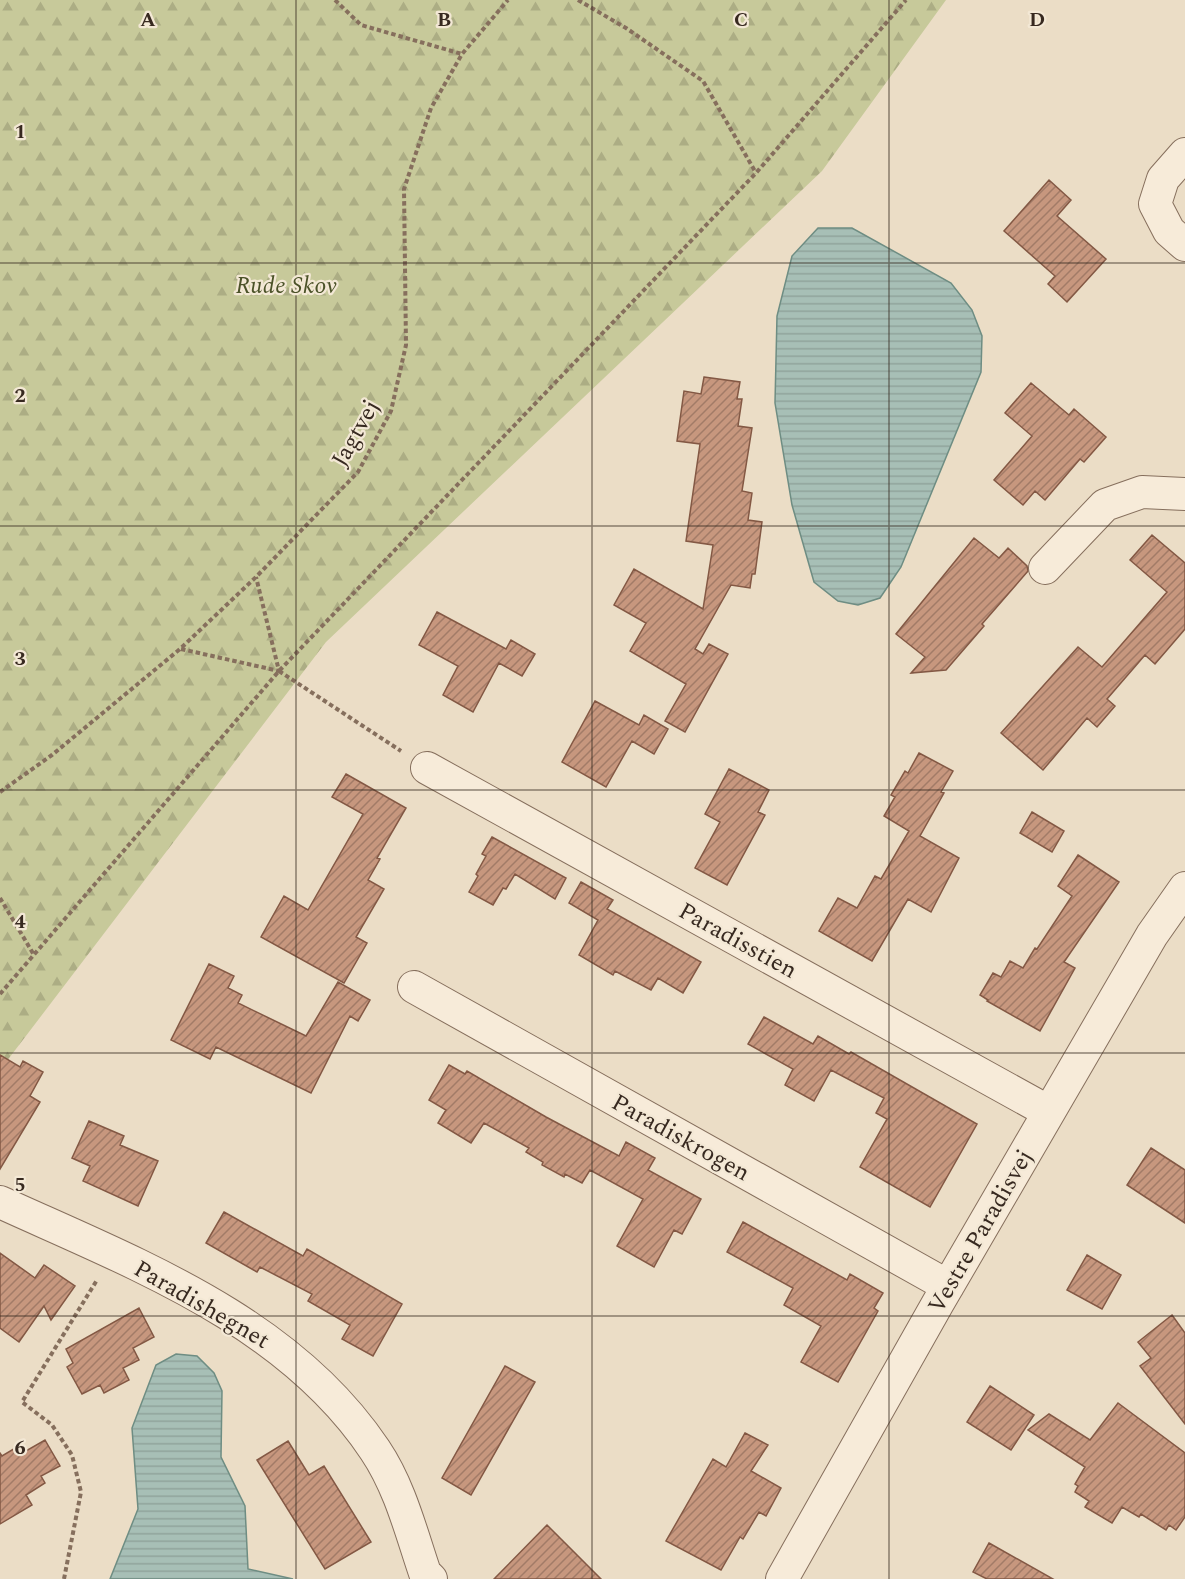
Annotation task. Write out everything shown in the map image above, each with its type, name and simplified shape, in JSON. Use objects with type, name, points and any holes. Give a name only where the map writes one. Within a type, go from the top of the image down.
[{"type":"street","points":[[1185,154],[1163,179],[1155,204],[1169,231],[1185,245]]},
{"type":"street","points":[[1045,568],[1105,505],[1142,492],[1185,494]]},
{"type":"street","name":"Paradisstien","points":[[427,768],[1049,1112]]},
{"type":"street","name":"Vestre Paradisvej","points":[[782,1579],[948,1286],[1152,935],[1185,888]]},
{"type":"street","name":"Paradiskrogen","points":[[414,987],[948,1286]]},
{"type":"street","name":"Paradishegnet","points":[[0,1202],[157,1273],[249,1326],[303,1368],[345,1410],[376,1452],[399,1498],[425,1577]]},
{"type":"path","points":[[335,0],[361,25],[462,54]]},
{"type":"path","name":"Jagtvej","points":[[0,792],[52,755],[180,649],[256,577],[358,472],[392,411],[405,345],[404,189],[431,108],[462,54],[508,0]]},
{"type":"path","points":[[578,0],[626,28],[703,81],[756,173]]},
{"type":"path","points":[[0,994],[279,671],[756,173],[906,0]]},
{"type":"path","points":[[256,577],[279,671]]},
{"type":"path","points":[[180,649],[279,671],[427,768]]},
{"type":"path","points":[[0,898],[34,955]]},
{"type":"path","points":[[64,1579],[81,1492],[72,1455],[52,1425],[22,1402],[114,1253]]},
{"type":"green space","name":"Rude Skov","points":[[0,0],[946,0],[822,171],[326,642],[0,1070]]},
{"type":"shaded area","points":[[818,228],[852,228],[951,283],[972,310],[982,336],[981,372],[901,567],[880,598],[858,605],[838,601],[814,582],[792,505],[775,403],[777,316],[792,256]]},
{"type":"shaded area","points":[[176,1354],[197,1356],[214,1373],[222,1391],[221,1457],[245,1506],[248,1569],[293,1579],[110,1579],[138,1509],[132,1428],[156,1365]]},
{"type":"building","points":[[1049,180],[1071,200],[1057,216],[1106,259],[1067,302],[1048,284],[1055,276],[1004,231]]},
{"type":"building","points":[[704,377],[740,382],[737,399],[742,399],[738,426],[752,428],[742,491],[752,493],[748,520],[762,522],[755,574],[752,574],[750,588],[731,585],[695,649],[703,654],[709,644],[728,654],[685,732],[665,721],[686,684],[630,651],[646,623],[614,605],[634,569],[703,609],[713,545],[686,541],[700,444],[677,441],[684,391],[701,394]]},
{"type":"building","points":[[1031,383],[1069,415],[1074,409],[1106,437],[1084,462],[1080,459],[1045,500],[1035,491],[1023,505],[994,480],[1032,436],[1005,413]]},
{"type":"building","points":[[1152,535],[1185,563],[1185,629],[1155,664],[1145,655],[1107,699],[1115,706],[1097,727],[1087,718],[1043,770],[1001,733],[1078,647],[1102,667],[1167,592],[1130,560]]},
{"type":"building","points":[[974,538],[999,558],[1008,548],[1027,566],[1028,571],[946,670],[911,673],[925,657],[896,634]]},
{"type":"building","points":[[437,612],[506,649],[511,640],[535,654],[522,676],[499,663],[473,712],[443,695],[458,666],[419,645]]},
{"type":"building","points":[[595,701],[639,725],[644,715],[668,729],[654,754],[632,741],[606,787],[562,762]]},
{"type":"building","points":[[919,753],[953,771],[941,792],[944,793],[920,836],[959,858],[931,912],[908,899],[872,961],[819,931],[838,898],[857,908],[875,876],[881,879],[909,831],[884,816],[895,797],[891,795],[905,771],[908,773]]},
{"type":"building","points":[[729,769],[769,790],[758,812],[765,815],[727,885],[695,868],[720,822],[705,814]]},
{"type":"building","points":[[346,774],[406,808],[377,858],[380,859],[368,880],[384,889],[356,937],[367,943],[344,983],[261,937],[284,896],[308,910],[363,814],[332,797]]},
{"type":"building","points":[[1032,812],[1064,831],[1052,852],[1020,833]]},
{"type":"building","points":[[492,837],[566,878],[555,899],[515,874],[493,905],[469,892],[486,856],[482,854]]},
{"type":"building","points":[[1078,855],[1119,882],[1064,962],[1075,968],[1040,1031],[980,995],[993,973],[1001,977],[1010,961],[1023,968],[1035,948],[1037,949],[1072,896],[1058,886]]},
{"type":"building","points":[[581,882],[613,900],[607,909],[701,962],[683,993],[658,978],[651,990],[615,971],[613,975],[579,955],[598,920],[569,903]]},
{"type":"building","points":[[209,964],[234,976],[228,988],[242,995],[238,1003],[306,1036],[338,982],[370,1000],[358,1021],[350,1016],[311,1093],[216,1047],[210,1059],[171,1040]]},
{"type":"building","points":[[764,1017],[813,1044],[818,1036],[849,1054],[851,1052],[977,1124],[930,1207],[860,1167],[887,1119],[876,1113],[884,1098],[831,1070],[814,1101],[785,1085],[793,1069],[748,1044]]},
{"type":"building","points":[[0,1055],[20,1067],[23,1061],[43,1072],[30,1096],[40,1102],[0,1169]]},
{"type":"building","points":[[449,1065],[465,1074],[467,1071],[619,1156],[626,1142],[655,1158],[648,1170],[701,1199],[682,1234],[674,1230],[654,1267],[617,1246],[643,1199],[590,1170],[582,1183],[565,1174],[564,1177],[542,1165],[543,1162],[526,1152],[529,1148],[484,1123],[471,1143],[438,1123],[446,1110],[429,1100]]},
{"type":"building","points":[[89,1121],[124,1136],[120,1145],[158,1161],[138,1206],[83,1181],[90,1166],[72,1158]]},
{"type":"building","points":[[1151,1148],[1185,1170],[1185,1223],[1127,1185]]},
{"type":"building","points":[[224,1212],[303,1256],[307,1249],[402,1304],[373,1356],[342,1339],[350,1325],[308,1301],[312,1294],[260,1267],[257,1272],[206,1243]]},
{"type":"building","points":[[743,1222],[847,1280],[850,1274],[883,1293],[874,1308],[878,1311],[838,1382],[801,1362],[821,1326],[784,1305],[793,1288],[727,1252]]},
{"type":"building","points":[[0,1253],[35,1278],[44,1265],[75,1286],[51,1320],[44,1306],[19,1342],[0,1328]]},
{"type":"building","points":[[1087,1255],[1121,1275],[1102,1309],[1067,1290]]},
{"type":"building","points":[[139,1308],[154,1337],[133,1348],[139,1360],[123,1368],[129,1380],[104,1393],[100,1385],[82,1394],[67,1367],[73,1363],[66,1349]]},
{"type":"building","points":[[1172,1315],[1185,1333],[1185,1424],[1140,1366],[1151,1358],[1138,1342]]},
{"type":"building","points":[[505,1366],[535,1382],[471,1495],[442,1478]]},
{"type":"building","points":[[990,1386],[1034,1415],[1011,1450],[967,1422]]},
{"type":"building","points":[[1118,1403],[1185,1453],[1185,1517],[1176,1530],[1169,1525],[1166,1530],[1141,1514],[1139,1517],[1122,1507],[1112,1523],[1085,1507],[1089,1501],[1075,1492],[1078,1486],[1075,1484],[1085,1467],[1028,1430],[1049,1414],[1090,1440]]},
{"type":"building","points":[[745,1433],[768,1445],[751,1471],[781,1488],[766,1516],[759,1512],[743,1539],[740,1537],[721,1570],[666,1541],[713,1459],[726,1467]]},
{"type":"building","points":[[45,1440],[60,1466],[41,1476],[45,1483],[26,1495],[32,1505],[0,1524],[0,1453],[2,1456],[22,1444],[26,1451]]},
{"type":"building","points":[[288,1441],[309,1475],[324,1466],[371,1542],[325,1569],[257,1460]]},
{"type":"building","points":[[547,1525],[601,1579],[494,1579]]},
{"type":"building","points":[[989,1543],[1053,1579],[987,1579],[973,1572]]}]
